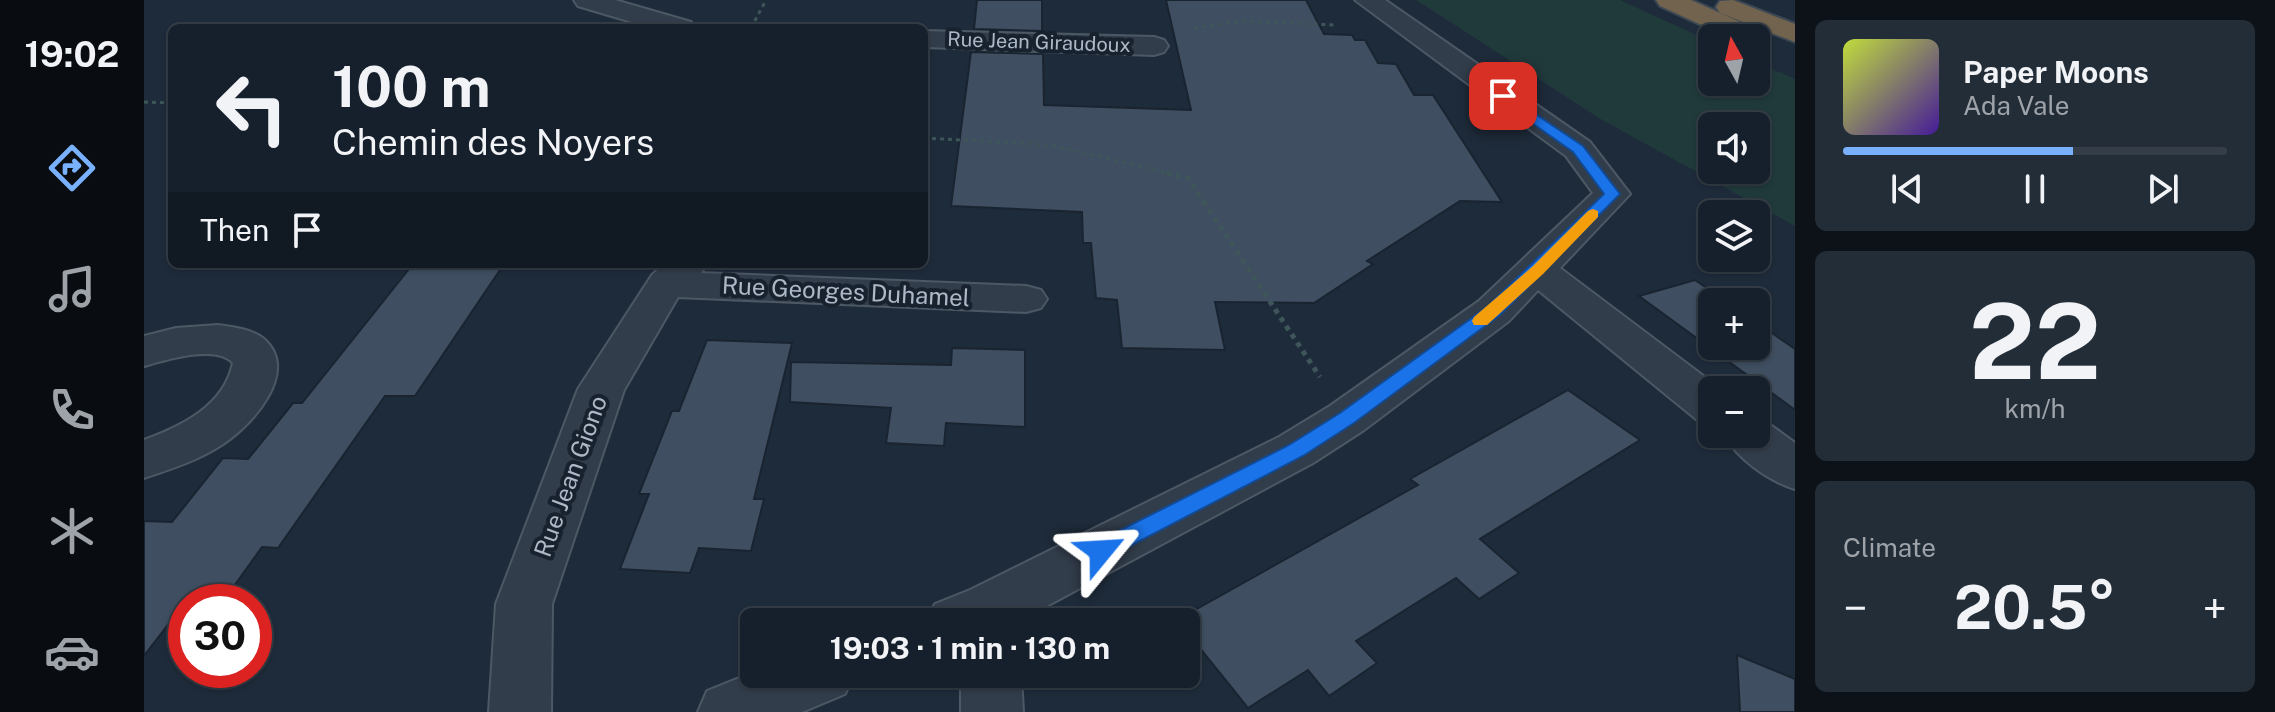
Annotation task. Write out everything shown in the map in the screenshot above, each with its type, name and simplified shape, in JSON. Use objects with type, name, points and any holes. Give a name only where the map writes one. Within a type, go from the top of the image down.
[{"type":"highway","points":[[1669,0],[1722,24]]},
{"type":"highway","points":[[1712,0],[1795,34]]},
{"type":"highway","points":[[1770,46],[1795,57]]},
{"type":"street","points":[[995,608],[1296,450],[1347,418],[1494,311],[1612,194],[1578,149],[1368,0]]},
{"type":"street","points":[[595,7],[665,24]]},
{"type":"street","name":"Rue Jean Giraudoux","points":[[928,39],[1154,46]]},
{"type":"street","points":[[1538,270],[1698,396]]},
{"type":"street","name":"Rue Georges Duhamel","points":[[676,274],[1026,299]]},
{"type":"street","name":"Rue Jean Giono","points":[[520,712],[524,604],[601,389],[676,274]]},
{"type":"street","points":[[144,351],[181,340],[209,338],[232,341],[247,350],[255,363],[253,380],[247,390],[220,420],[193,439],[144,459]]},
{"type":"street","points":[[1766,448],[1795,470]]},
{"type":"street","points":[[729,712],[789,688]]},
{"type":"street","points":[[991,688],[992,712]]},
{"type":"path","points":[[753,24],[766,0]]},
{"type":"path","points":[[1154,46],[1181,30],[1242,21],[1402,25]]},
{"type":"path","points":[[144,102],[168,103]]},
{"type":"path","points":[[928,138],[1052,145],[1188,178],[1347,418]]},
{"type":"green space","points":[[1416,0],[1620,0],[1698,36],[1698,96],[1770,96],[1770,68],[1795,79],[1795,226],[1770,212],[1770,200],[1748,200],[1719,184],[1770,184],[1770,112],[1698,112],[1698,173],[1602,120]]},
{"type":"building","points":[[977,0],[1042,0],[1042,31],[974,29]]},
{"type":"building","points":[[1166,0],[1306,0],[1324,34],[1352,35],[1355,40],[1365,40],[1378,63],[1396,64],[1414,95],[1433,95],[1502,202],[1460,201],[1367,261],[1373,264],[1314,303],[1215,302],[1225,350],[1122,348],[1117,300],[1096,298],[1091,243],[1083,243],[1082,212],[951,206],[971,52],[1043,54],[1044,105],[1191,110]]},
{"type":"building","points":[[410,268],[501,268],[415,396],[385,396],[278,548],[262,547],[235,584],[168,584],[168,625],[144,656],[144,521],[172,522],[223,458],[248,459],[293,403],[302,403]]},
{"type":"building","points":[[1695,280],[1707,288],[1698,288],[1698,339],[1639,296]]},
{"type":"building","points":[[1770,332],[1795,349],[1795,410],[1770,392],[1770,376],[1748,376],[1727,360],[1770,360]]},
{"type":"building","points":[[707,340],[792,343],[754,499],[764,499],[751,551],[699,548],[690,573],[620,569],[649,494],[639,494],[672,411],[679,411]]},
{"type":"building","points":[[952,348],[1025,350],[1025,427],[946,423],[944,446],[886,443],[891,408],[790,402],[791,362],[951,365]]},
{"type":"building","points":[[1568,390],[1640,440],[1480,539],[1519,573],[1479,599],[1456,578],[1356,641],[1377,663],[1329,696],[1308,670],[1248,708],[1200,648],[1198,608],[1418,485],[1410,479]]},
{"type":"building","points":[[1737,655],[1795,679],[1795,712],[1740,712]]},
{"type":"slow traffic","points":[[1481,321],[1538,270],[1593,214]]},
{"type":"route","points":[[1101,551],[1296,450],[1347,418],[1494,311],[1612,194],[1578,149],[1503,96]]}]
